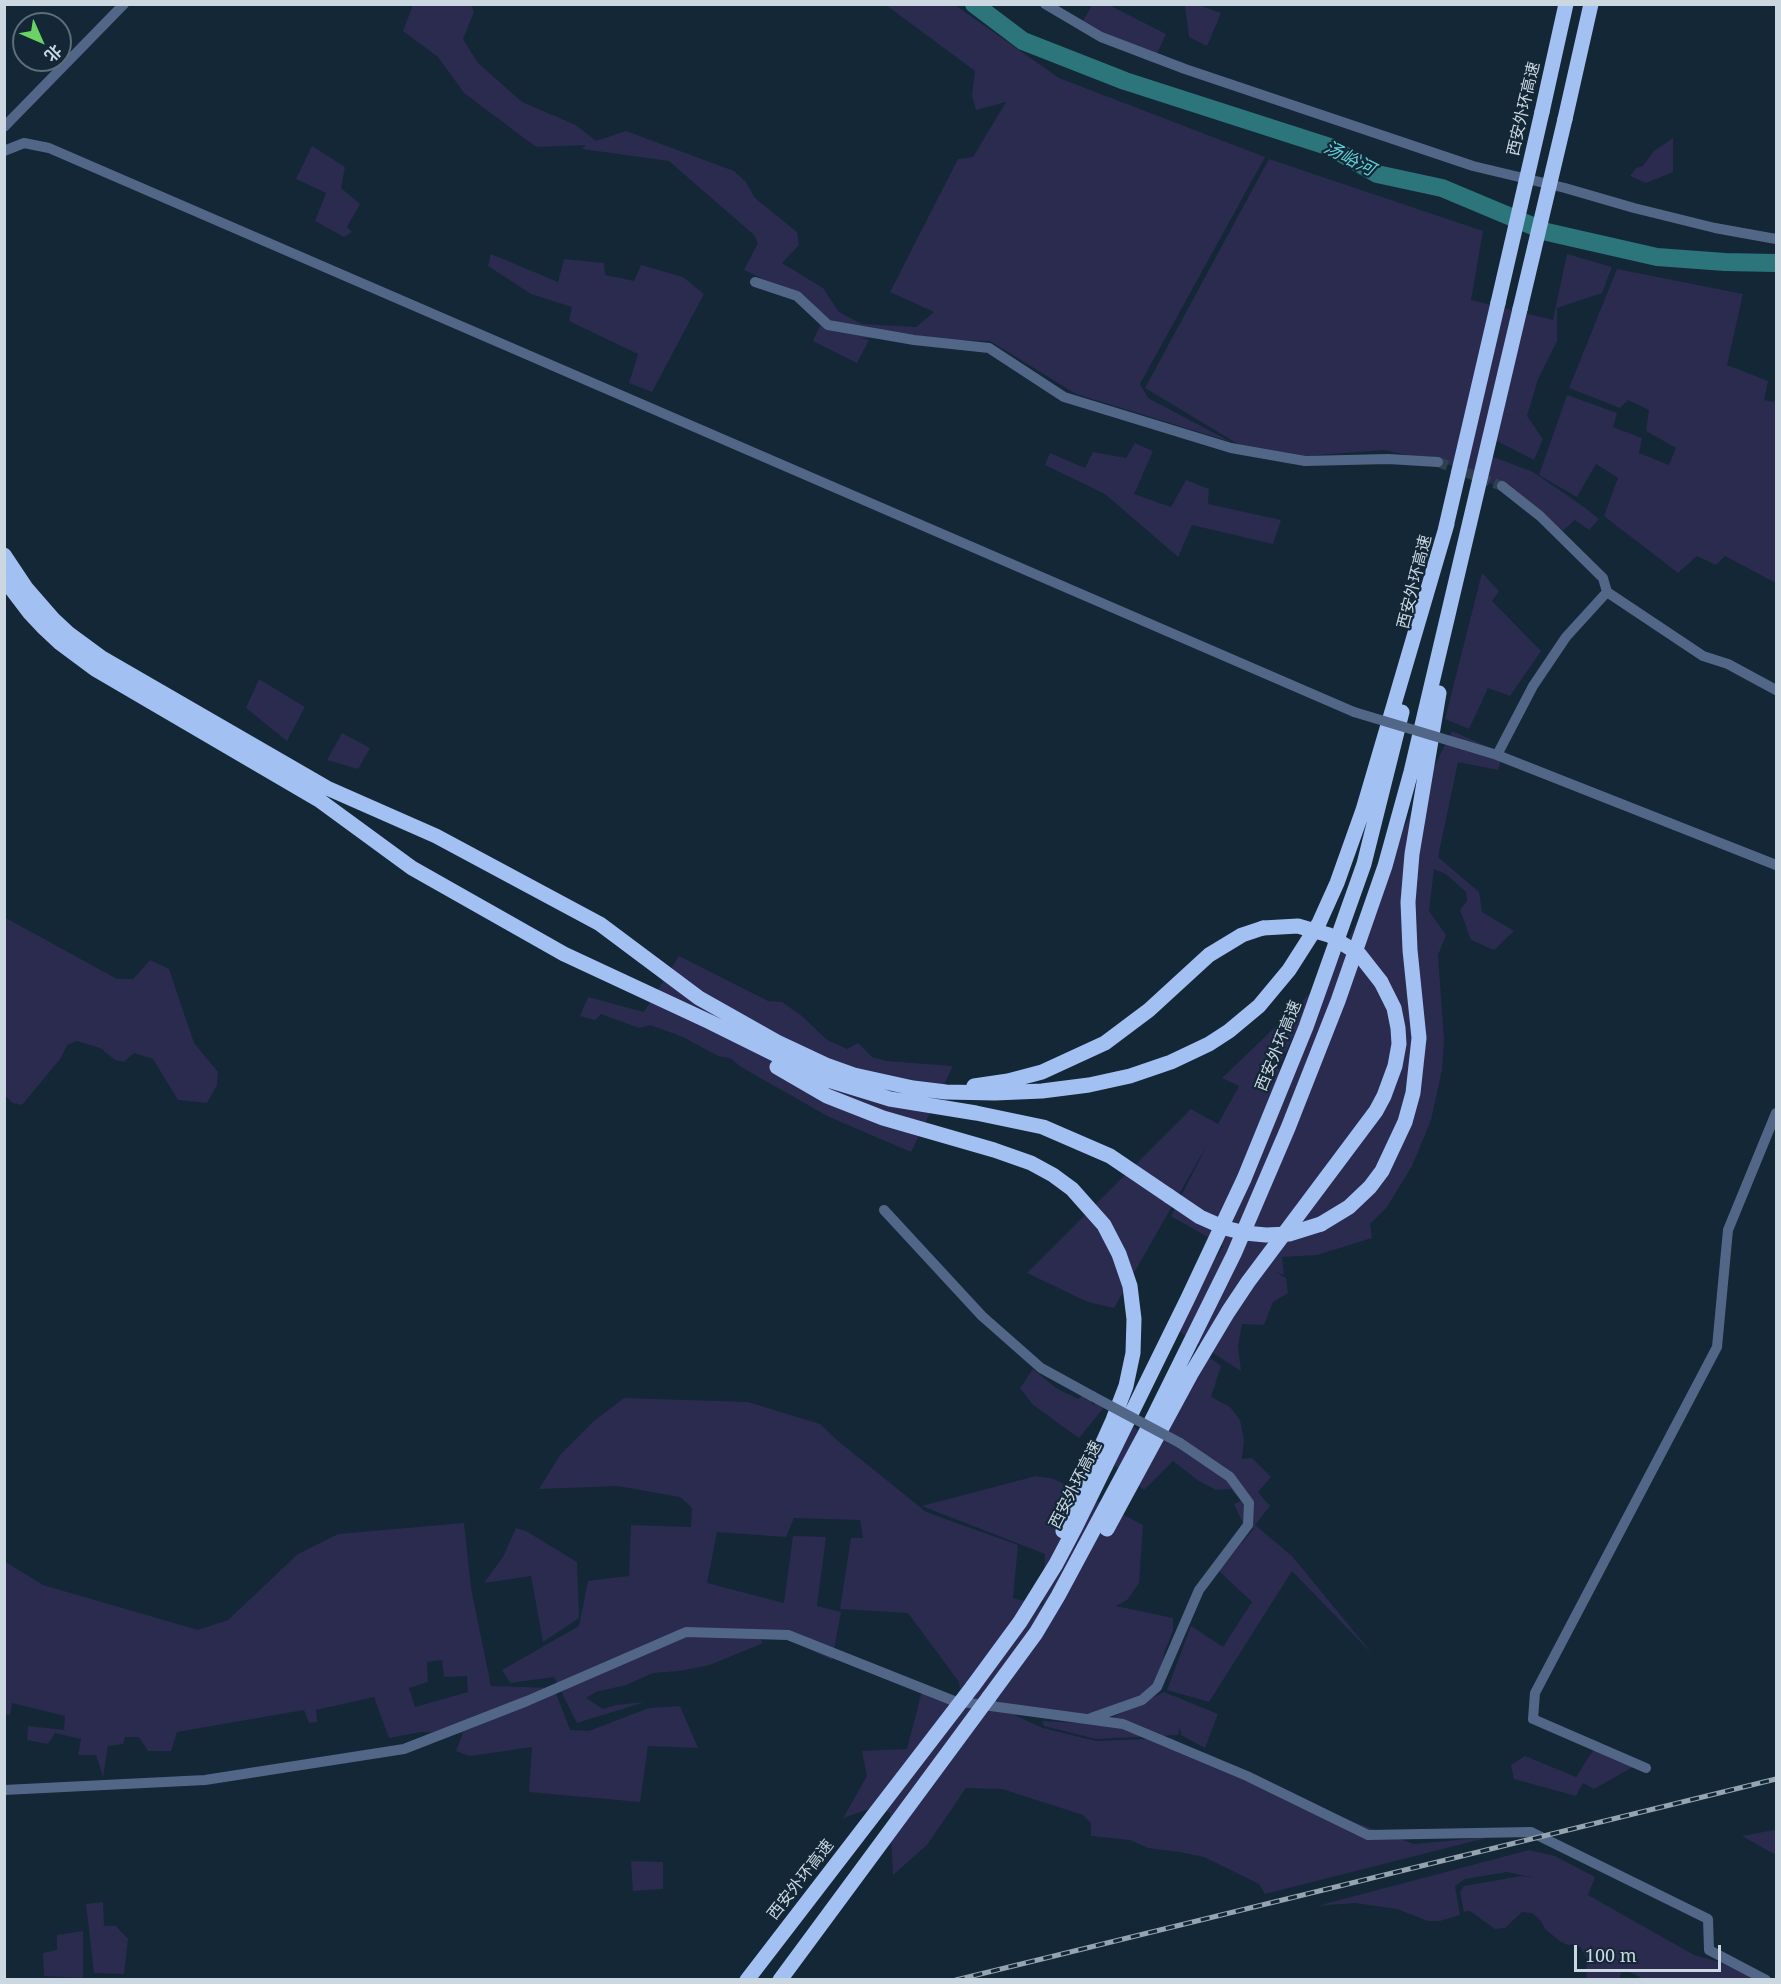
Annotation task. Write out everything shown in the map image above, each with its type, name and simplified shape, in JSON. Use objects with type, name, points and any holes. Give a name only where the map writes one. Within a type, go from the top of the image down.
[{"type":"highway","name":"西安外环高速","points":[[747,1980],[1012,1634],[1050,1574],[1188,1298],[1244,1179],[1306,1027],[1364,864],[1447,524],[1566,4]]},
{"type":"highway","points":[[1036,1633],[1114,1495],[1234,1254],[1314,1063],[1362,934],[1385,866],[1411,772],[1591,4]]},
{"type":"highway","points":[[5,555],[39,604],[68,633],[102,658],[327,788],[436,836],[600,924],[699,998],[800,1054],[839,1070],[913,1088],[965,1094],[1019,1093],[1065,1088],[1130,1076],[1170,1062],[1209,1044],[1229,1031],[1259,1006],[1289,970],[1319,923],[1338,883],[1363,810],[1447,524]]},
{"type":"highway","points":[[4,579],[44,628],[86,663],[319,800],[412,868],[564,954],[710,1022],[799,1068],[847,1088],[901,1102],[1023,1121],[1052,1130],[1110,1156],[1200,1217],[1226,1228],[1266,1235],[1289,1234],[1321,1224],[1349,1207],[1382,1171],[1405,1122],[1413,1093],[1419,1038],[1408,923],[1412,854],[1459,567]]},
{"type":"highway","points":[[780,1980],[1036,1633],[1105,1531],[1191,1374],[1235,1302],[1376,1111],[1395,1066],[1399,1044],[1398,1028],[1394,1008],[1381,982],[1359,954],[1329,935],[1298,926],[1263,927],[1242,934],[1219,947],[1125,1030],[1063,1064],[1026,1077],[991,1084],[913,1088]]},
{"type":"highway","points":[[710,1022],[783,1070],[827,1095],[883,1118],[1015,1156],[1043,1170],[1065,1183],[1084,1200],[1112,1239],[1125,1270],[1133,1302],[1134,1336],[1130,1370],[1094,1466],[1012,1634]]},
{"type":"street","points":[[4,127],[124,4]]},
{"type":"street","points":[[1045,4],[1101,37],[1185,69],[1473,166],[1715,228],[1776,239]]},
{"type":"street","points":[[4,151],[24,143],[49,148],[1354,712],[1497,755],[1776,865]]},
{"type":"street","points":[[755,282],[797,296],[828,325],[914,340],[989,348],[1064,398],[1231,448],[1305,460],[1388,459],[1438,462]]},
{"type":"street","points":[[1502,486],[1540,516],[1603,578],[1607,592],[1703,656],[1728,664],[1776,690]]},
{"type":"street","points":[[1497,755],[1533,686],[1566,637],[1607,592]]},
{"type":"street","points":[[1646,1768],[1533,1719],[1535,1694],[1717,1347],[1728,1230],[1776,1113]]},
{"type":"street","points":[[884,1210],[982,1316],[1041,1368],[1180,1443],[1230,1477],[1249,1503],[1248,1525],[1199,1590],[1157,1687],[1142,1700],[1088,1719]]},
{"type":"street","points":[[4,1790],[206,1780],[404,1749],[527,1701],[686,1632],[788,1635],[954,1701],[1123,1724],[1247,1776],[1368,1835],[1531,1832],[1708,1919],[1709,1950],[1766,1980]]},
{"type":"shaded area","points":[[1107,4],[1166,34],[1153,63],[1078,30],[1092,5]]},
{"type":"shaded area","points":[[413,5],[471,5],[474,12],[463,39],[478,63],[522,102],[576,125],[596,141],[626,131],[734,171],[746,182],[755,198],[797,232],[799,245],[782,263],[823,288],[839,312],[862,324],[916,327],[934,312],[890,292],[958,159],[973,157],[1006,102],[976,110],[972,96],[975,71],[886,5],[955,5],[1059,78],[1265,157],[1140,384],[1148,398],[1231,442],[1076,394],[990,341],[860,338],[869,340],[857,363],[813,341],[822,321],[805,299],[744,270],[758,243],[754,235],[669,161],[582,149],[586,145],[536,147],[464,93],[438,57],[403,31]]},
{"type":"shaded area","points":[[1185,5],[1199,5],[1221,13],[1207,46],[1189,37]]},
{"type":"shaded area","points":[[1673,138],[1673,172],[1646,183],[1630,176],[1636,168],[1643,166],[1654,151]]},
{"type":"shaded area","points":[[312,146],[345,167],[341,188],[360,204],[347,227],[352,232],[344,237],[315,221],[326,193],[296,179]]},
{"type":"shaded area","points":[[1269,159],[1483,231],[1471,300],[1553,320],[1567,254],[1612,267],[1602,293],[1557,308],[1557,341],[1538,379],[1527,416],[1543,439],[1534,460],[1491,438],[1483,453],[1533,472],[1584,507],[1599,519],[1589,530],[1575,520],[1559,534],[1527,501],[1454,466],[1384,450],[1305,456],[1238,444],[1145,388]]},
{"type":"shaded area","points":[[491,254],[558,282],[564,259],[604,263],[605,275],[634,281],[641,265],[683,277],[704,294],[652,392],[629,383],[638,354],[569,321],[572,307],[531,294],[488,266]]},
{"type":"shaded area","points":[[1617,269],[1743,294],[1727,365],[1768,381],[1764,400],[1774,402],[1776,397],[1776,583],[1725,556],[1716,565],[1697,556],[1678,573],[1604,516],[1618,478],[1596,464],[1577,497],[1539,475],[1567,395],[1617,413],[1613,427],[1642,438],[1639,453],[1669,465],[1676,448],[1646,431],[1649,410],[1628,400],[1620,408],[1569,388]]},
{"type":"shaded area","points":[[1135,443],[1153,451],[1134,494],[1171,507],[1186,480],[1209,489],[1208,504],[1281,520],[1273,544],[1192,525],[1178,557],[1105,494],[1045,465],[1050,453],[1085,468],[1093,452],[1126,458]]},
{"type":"shaded area","points":[[1482,573],[1499,591],[1492,601],[1541,651],[1510,696],[1488,688],[1469,729],[1445,719]]},
{"type":"shaded area","points":[[259,679],[305,707],[287,741],[246,708]]},
{"type":"shaded area","points":[[1452,731],[1503,753],[1498,770],[1458,762],[1438,857],[1479,892],[1482,912],[1514,931],[1494,950],[1471,940],[1460,910],[1467,901],[1466,892],[1446,874],[1434,869],[1429,911],[1446,935],[1438,955],[1444,1040],[1442,1070],[1431,1120],[1412,1166],[1387,1207],[1370,1224],[1372,1238],[1317,1255],[1282,1257],[1284,1275],[1274,1271],[1286,1278],[1288,1293],[1273,1302],[1264,1325],[1242,1324],[1238,1346],[1241,1371],[1174,1328],[1223,1246],[1171,1216],[1207,1145],[1114,1308],[1088,1302],[1027,1273],[1191,1109],[1218,1124],[1239,1086],[1222,1078],[1318,986],[1280,1064],[1258,1064],[1283,1070]]},
{"type":"shaded area","points":[[342,733],[370,748],[358,769],[327,760]]},
{"type":"shaded area","points":[[4,917],[117,979],[133,979],[150,960],[169,969],[194,1043],[218,1072],[217,1085],[207,1103],[178,1100],[153,1059],[134,1053],[124,1062],[115,1060],[100,1048],[77,1041],[67,1045],[61,1058],[22,1105],[13,1103],[4,1095]]},
{"type":"shaded area","points":[[679,956],[768,1001],[782,1002],[802,1016],[827,1040],[847,1049],[858,1043],[872,1057],[886,1061],[953,1066],[911,1152],[829,1117],[741,1067],[730,1058],[718,1056],[683,1037],[650,1025],[639,1028],[601,1014],[595,1020],[580,1016],[588,997],[644,1012]]},
{"type":"shaded area","points":[[1208,1356],[1221,1366],[1211,1397],[1230,1407],[1240,1420],[1244,1439],[1242,1459],[1252,1458],[1271,1477],[1258,1492],[1270,1506],[1255,1525],[1292,1556],[1374,1656],[1292,1571],[1209,1702],[1167,1690],[1191,1626],[1223,1647],[1252,1602],[1219,1571],[1254,1528],[1246,1530],[1234,1504],[1241,1501],[1231,1489],[1216,1490],[1199,1481],[1173,1461],[1144,1490],[1095,1449],[1123,1418],[1144,1435]]},
{"type":"shaded area","points":[[1033,1369],[1056,1388],[1078,1399],[1086,1393],[1093,1405],[1099,1399],[1105,1406],[1079,1438],[1033,1405],[1020,1388]]},
{"type":"shaded area","points":[[624,1398],[748,1402],[820,1424],[926,1512],[1018,1545],[1013,1598],[1043,1606],[1045,1554],[922,1506],[1036,1476],[1054,1479],[1143,1525],[1139,1583],[1127,1600],[1116,1606],[1173,1618],[1173,1631],[1164,1653],[1162,1670],[1149,1695],[1097,1719],[1014,1715],[1043,1728],[1096,1741],[1171,1738],[1264,1789],[1414,1844],[1490,1837],[1265,1894],[1259,1884],[1204,1857],[1148,1848],[1130,1840],[1091,1836],[1091,1823],[1083,1815],[1002,1789],[966,1788],[927,1845],[893,1875],[890,1813],[878,1806],[843,1818],[867,1776],[862,1751],[907,1749],[922,1691],[962,1703],[959,1682],[908,1613],[840,1609],[851,1538],[863,1538],[860,1520],[794,1518],[786,1537],[717,1532],[707,1583],[784,1603],[793,1536],[826,1537],[817,1606],[841,1612],[832,1660],[770,1631],[754,1629],[763,1643],[710,1665],[653,1673],[626,1685],[596,1692],[586,1698],[603,1709],[616,1705],[645,1702],[577,1723],[554,1677],[510,1683],[502,1670],[579,1626],[588,1581],[629,1576],[631,1525],[691,1527],[692,1508],[680,1497],[618,1486],[539,1489],[560,1455],[594,1421]]},
{"type":"shaded area","points":[[464,1523],[471,1588],[491,1686],[554,1688],[570,1730],[589,1731],[649,1708],[680,1706],[698,1748],[648,1746],[640,1802],[529,1792],[532,1747],[470,1756],[456,1751],[463,1733],[421,1732],[389,1738],[374,1697],[316,1710],[317,1722],[309,1723],[304,1710],[177,1732],[171,1751],[148,1751],[139,1737],[125,1737],[123,1744],[108,1746],[103,1777],[96,1755],[78,1755],[81,1739],[55,1733],[48,1744],[27,1740],[28,1726],[64,1730],[65,1716],[12,1703],[10,1715],[5,1714],[4,1561],[43,1585],[198,1630],[228,1620],[298,1554],[338,1534]],"holes":[[[442,1660],[444,1677],[467,1676],[468,1692],[415,1707],[409,1688],[428,1682],[427,1662]]]},
{"type":"shaded area","points":[[516,1528],[526,1531],[577,1562],[579,1618],[543,1642],[531,1576],[484,1583],[503,1557]]},
{"type":"shaded area","points":[[1164,1692],[1218,1714],[1205,1748],[1181,1735],[1180,1728],[1178,1735],[1096,1739],[1044,1726],[1042,1721],[1099,1724]]},
{"type":"shaded area","points":[[1594,1749],[1633,1767],[1594,1789],[1583,1783],[1576,1796],[1514,1779],[1511,1765],[1525,1756],[1576,1777]]},
{"type":"shaded area","points":[[1776,1831],[1776,1855],[1742,1836]]},
{"type":"shaded area","points":[[1529,1850],[1555,1856],[1595,1877],[1588,1895],[1694,1955],[1730,1965],[1759,1979],[1644,1979],[1622,1971],[1619,1979],[1586,1979],[1587,1959],[1582,1949],[1576,1944],[1568,1945],[1561,1942],[1545,1929],[1541,1921],[1532,1913],[1522,1912],[1505,1928],[1495,1929],[1470,1911],[1464,1912],[1460,1892],[1464,1886],[1522,1876],[1536,1878],[1507,1872],[1465,1879],[1455,1886],[1460,1915],[1440,1921],[1428,1921],[1397,1909],[1355,1903],[1317,1906]]},
{"type":"shaded area","points":[[631,1861],[663,1862],[663,1889],[633,1891]]},
{"type":"shaded area","points":[[103,1902],[104,1926],[116,1926],[128,1939],[124,1974],[94,1973],[86,1904]]},
{"type":"shaded area","points":[[83,1931],[83,1978],[44,1976],[43,1953],[57,1950],[57,1935]]},
{"type":"waterway","name":"汤峪河","points":[[974,4],[1023,41],[1125,81],[1330,147],[1377,174],[1442,188],[1547,232],[1657,257],[1776,263]]},
{"type":"tunnel","points":[[1438,462],[1502,486]]},
{"type":"railway","points":[[956,1980],[1776,1779]]}]
